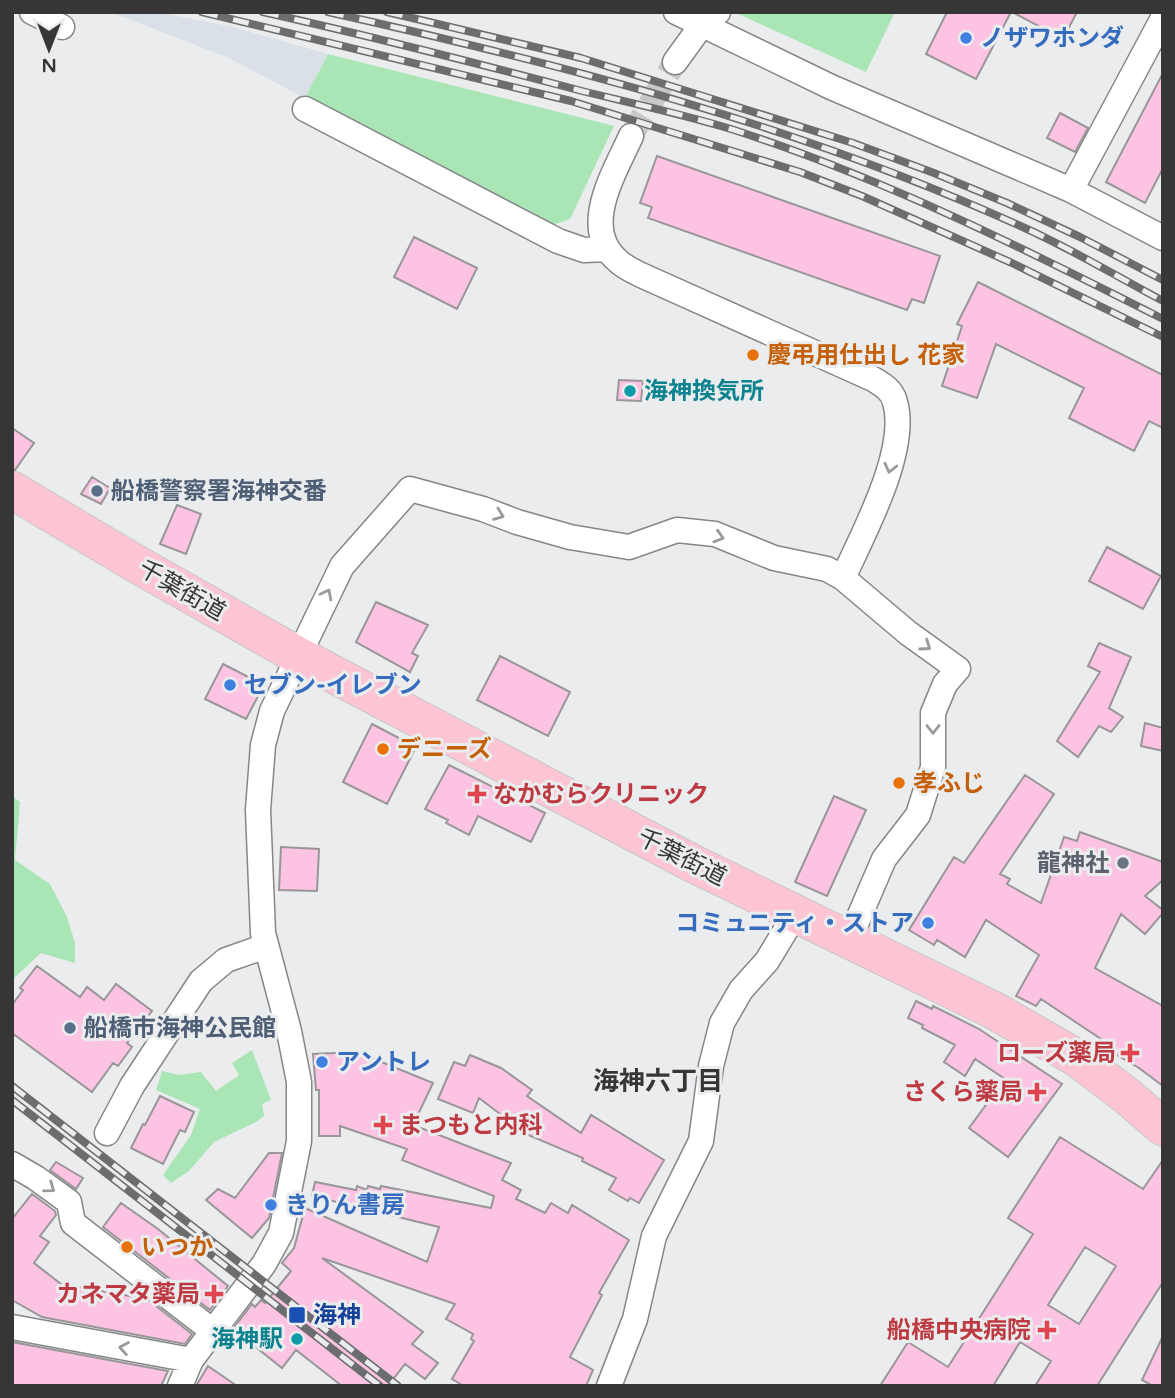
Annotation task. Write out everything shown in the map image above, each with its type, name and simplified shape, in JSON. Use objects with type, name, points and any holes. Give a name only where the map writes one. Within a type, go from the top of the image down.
[{"type":"highway","name":"千葉街道","points":[[12,490],[297,655],[690,862],[995,1011],[1077,1058],[1163,1127]]},
{"type":"street","points":[[32,12],[62,27]]},
{"type":"street","points":[[676,12],[710,19],[831,87],[1071,190],[1163,238]]},
{"type":"street","points":[[1071,190],[1163,18]]},
{"type":"street","points":[[675,62],[710,19]]},
{"type":"street","points":[[305,108],[558,241],[584,250],[607,249]]},
{"type":"street","points":[[631,136],[608,188],[600,215],[601,234],[607,249],[618,261],[641,275],[873,379],[887,387],[895,400],[897,420],[890,473],[843,578]]},
{"type":"street","points":[[180,1386],[191,1360],[264,1264],[281,1233],[299,1141],[299,1082],[266,946],[261,902],[258,810],[263,745],[272,711],[342,566],[410,489],[570,537],[629,547],[677,530],[715,534],[774,558],[827,569],[843,578],[908,633],[958,669],[945,684],[933,713],[933,767],[918,815],[884,859],[856,924],[846,939]]},
{"type":"street","points":[[609,1386],[635,1319],[654,1236],[701,1141],[711,1066],[722,1023],[741,990],[767,961],[796,913]]},
{"type":"street","points":[[107,1133],[132,1086],[201,981],[226,960],[266,946]]},
{"type":"street","points":[[12,1164],[69,1202],[73,1223],[214,1332]]},
{"type":"street","points":[[12,1327],[191,1360]]},
{"type":"shaded area","points":[[110,12],[157,12],[233,27],[328,54],[305,98],[227,57]]},
{"type":"green space","points":[[734,12],[895,12],[866,72]]},
{"type":"green space","points":[[328,54],[614,126],[570,219],[550,226],[305,98]]},
{"type":"green space","points":[[12,796],[20,802],[15,860],[50,884],[67,917],[75,943],[75,963],[41,953],[12,980]]},
{"type":"green space","points":[[252,1050],[271,1100],[262,1104],[264,1116],[214,1142],[189,1171],[171,1183],[163,1175],[191,1135],[200,1109],[156,1090],[162,1071],[178,1075],[201,1072],[216,1091],[239,1075],[232,1063]]},
{"type":"building","name":"ノザワホンダ","points":[[947,12],[1011,12],[976,79],[926,54]]},
{"type":"building","points":[[1012,12],[1077,12],[1063,39]]},
{"type":"building","points":[[1163,73],[1163,168],[1145,203],[1106,182]]},
{"type":"building","points":[[1060,113],[1088,128],[1075,152],[1047,138]]},
{"type":"building","points":[[657,156],[940,256],[924,303],[912,299],[907,310],[648,218],[652,207],[640,203]]},
{"type":"building","points":[[414,237],[477,268],[457,309],[394,277]]},
{"type":"building","points":[[978,282],[1163,375],[1163,428],[1149,421],[1134,451],[1069,418],[1084,388],[996,344],[977,398],[942,386],[962,326],[957,324]]},
{"type":"building","name":"海神換気所","points":[[619,380],[643,381],[641,401],[617,400]]},
{"type":"building","points":[[12,428],[34,443],[15,470],[12,469]]},
{"type":"building","points":[[92,477],[110,488],[101,504],[81,494]]},
{"type":"building","points":[[177,505],[201,514],[186,554],[160,544]]},
{"type":"building","points":[[1107,547],[1161,576],[1143,609],[1089,581]]},
{"type":"building","points":[[376,602],[428,625],[412,653],[418,656],[410,672],[356,642]]},
{"type":"building","points":[[1099,643],[1131,657],[1109,708],[1123,717],[1111,732],[1099,726],[1078,757],[1057,741],[1100,672],[1088,666]]},
{"type":"building","points":[[500,656],[570,692],[548,736],[477,700]]},
{"type":"building","points":[[223,664],[264,685],[246,719],[205,699]]},
{"type":"building","points":[[1145,723],[1163,728],[1163,751],[1141,746]]},
{"type":"building","points":[[372,724],[416,747],[387,804],[343,782]]},
{"type":"building","points":[[449,765],[545,813],[531,842],[478,816],[469,835],[446,823],[448,820],[425,809]]},
{"type":"building","points":[[1025,775],[1054,794],[1000,874],[1010,879],[1007,884],[1041,903],[1064,837],[1077,841],[1080,832],[1163,862],[1163,880],[1145,896],[1163,910],[1163,913],[1145,934],[1121,914],[1095,968],[1163,1006],[1163,1086],[1098,1044],[1101,1039],[1041,999],[1036,1006],[1016,996],[1039,955],[986,920],[965,957],[937,940],[934,945],[909,930],[954,857],[964,863]]},
{"type":"building","points":[[834,796],[866,810],[827,896],[795,882]]},
{"type":"building","points":[[281,847],[319,849],[317,891],[279,890]]},
{"type":"building","points":[[37,966],[80,997],[87,987],[104,1000],[116,984],[152,1011],[127,1043],[132,1047],[118,1066],[113,1063],[92,1092],[12,1033],[12,1005],[23,990],[20,988]]},
{"type":"building","points":[[916,1001],[932,1009],[933,1006],[979,1029],[1062,1084],[1008,1157],[969,1128],[1005,1079],[975,1059],[965,1076],[944,1062],[955,1045],[908,1018]]},
{"type":"building","points":[[357,1052],[433,1083],[413,1125],[511,1163],[502,1180],[521,1190],[516,1199],[545,1213],[551,1203],[568,1213],[572,1205],[629,1240],[599,1293],[602,1295],[570,1357],[593,1370],[586,1386],[464,1386],[452,1379],[474,1341],[471,1339],[473,1334],[446,1319],[455,1304],[322,1258],[423,1332],[412,1344],[438,1363],[425,1379],[405,1364],[388,1386],[342,1386],[296,1350],[282,1368],[233,1329],[252,1304],[255,1307],[261,1300],[265,1303],[291,1271],[282,1263],[294,1248],[305,1208],[427,1262],[439,1227],[312,1196],[315,1182],[356,1190],[357,1186],[367,1190],[368,1186],[380,1189],[381,1186],[491,1208],[494,1196],[402,1160],[407,1149],[340,1126],[340,1136],[319,1136],[319,1090],[316,1090],[313,1054]]},
{"type":"building","points":[[470,1055],[501,1068],[532,1090],[527,1096],[581,1133],[591,1115],[664,1160],[639,1203],[630,1198],[628,1201],[609,1190],[616,1178],[582,1161],[583,1158],[528,1135],[479,1098],[473,1113],[438,1099],[454,1062],[465,1066]]},
{"type":"building","points":[[160,1096],[194,1112],[185,1132],[180,1130],[163,1164],[131,1148]]},
{"type":"building","points":[[1060,1137],[1143,1189],[1163,1160],[1163,1282],[1097,1386],[1035,1386],[1051,1361],[1020,1342],[993,1386],[880,1386],[908,1342],[948,1367],[1033,1234],[1008,1218]],"holes":[[[1085,1247],[1116,1266],[1079,1324],[1048,1305]]]},
{"type":"building","points":[[269,1153],[282,1153],[269,1218],[252,1238],[206,1200],[218,1189],[235,1198]]},
{"type":"building","points":[[56,1162],[83,1178],[76,1189],[50,1170]]},
{"type":"building","points":[[32,1194],[55,1211],[56,1215],[40,1236],[49,1242],[34,1263],[61,1284],[147,1299],[192,1334],[185,1344],[42,1317],[12,1300],[12,1219]]},
{"type":"building","points":[[121,1203],[158,1229],[228,1286],[210,1310],[103,1227]]},
{"type":"building","points":[[1163,1336],[1163,1386],[1153,1386],[1142,1380]]},
{"type":"building","points":[[12,1342],[168,1371],[161,1386],[12,1386]]},
{"type":"building","points":[[208,1366],[237,1386],[196,1386]]},
{"type":"tunnel","points":[[631,136],[675,62]]},
{"type":"railway","points":[[202,12],[571,101],[800,172],[862,196],[1012,263],[1163,337]]},
{"type":"railway","points":[[263,12],[675,114],[787,148],[951,215],[1163,319]]},
{"type":"railway","points":[[328,12],[595,77],[771,129],[943,193],[1027,229],[1163,301]]},
{"type":"railway","points":[[387,12],[581,58],[853,143],[1007,203],[1163,280]]},
{"type":"railway","points":[[12,1086],[398,1386]]},
{"type":"railway","points":[[12,1100],[380,1386]]},
{"type":"place","name":"ノザワホンダ","points":[[966,38]]},
{"type":"place","name":"慶弔用仕出し 花家","points":[[753,355]]},
{"type":"place","name":"海神換気所","points":[[630,391]]},
{"type":"place","name":"船橋警察署海神交番","points":[[97,491]]},
{"type":"place","name":"セブン-イレブン","points":[[230,685]]},
{"type":"place","name":"デニーズ","points":[[383,749]]},
{"type":"place","name":"孝ふじ","points":[[899,783]]},
{"type":"place","name":"なかむらクリニック","points":[[477,794]]},
{"type":"place","name":"龍神社","points":[[1123,863]]},
{"type":"place","name":"コミュニティ・ストア","points":[[928,923]]},
{"type":"place","name":"船橋市海神公民館","points":[[70,1028]]},
{"type":"place","name":"ローズ薬局","points":[[1130,1053]]},
{"type":"place","name":"アントレ","points":[[322,1062]]},
{"type":"place","name":"さくら薬局","points":[[1037,1092]]},
{"type":"place","name":"まつもと内科","points":[[383,1125]]},
{"type":"place","name":"きりん書房","points":[[271,1205]]},
{"type":"place","name":"いつか","points":[[127,1247]]},
{"type":"place","name":"カネマタ薬局","points":[[214,1294]]},
{"type":"place","name":"海神","points":[[297,1315]]},
{"type":"place","name":"船橋中央病院","points":[[1047,1330]]},
{"type":"place","name":"海神駅","points":[[297,1339]]},
{"type":"district","name":"海神六丁目","points":[[658,1081]]}]
